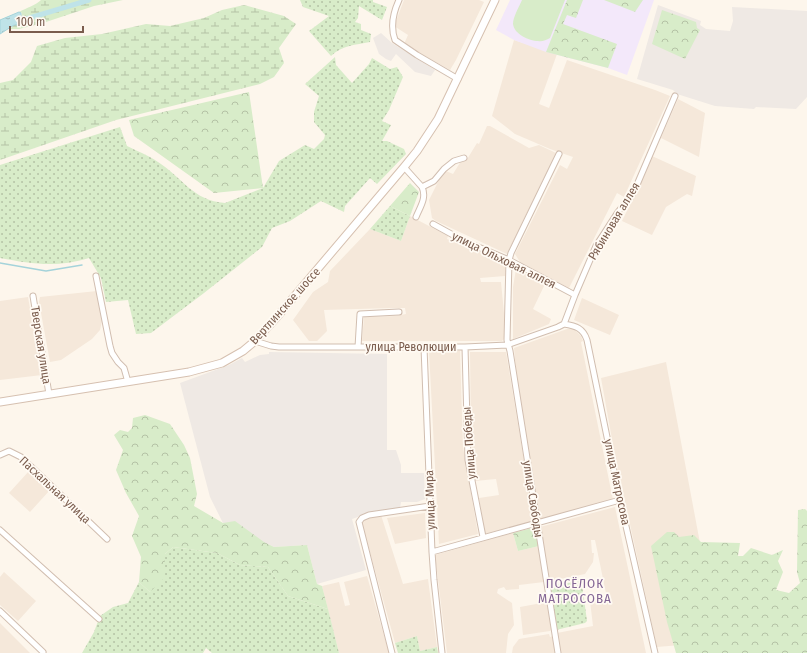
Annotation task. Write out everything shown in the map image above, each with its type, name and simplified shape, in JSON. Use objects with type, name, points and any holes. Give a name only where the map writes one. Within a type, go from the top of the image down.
[{"type":"main road","name":"Вертлинское шоссе","points":[[0,402],[189,372],[215,365],[238,354],[255,341],[404,167],[434,126],[495,0]]},
{"type":"street","points":[[399,0],[392,21],[395,40],[458,79]]},
{"type":"street","name":"Рябиновая аллея","points":[[564,324],[596,246],[618,212],[632,195],[653,149],[674,96]]},
{"type":"street","points":[[509,260],[559,154]]},
{"type":"street","points":[[422,187],[434,181],[444,169],[454,161],[464,158]]},
{"type":"street","points":[[404,167],[422,187],[425,193],[416,217]]},
{"type":"street","name":"улица Ольховая аллея","points":[[433,224],[464,241],[509,260],[575,295]]},
{"type":"street","name":"улица Свободы","points":[[509,260],[507,345],[510,351],[558,653]]},
{"type":"street","points":[[96,276],[112,353],[124,368],[128,382]]},
{"type":"street","name":"Тверская улица","points":[[33,296],[49,394]]},
{"type":"street","points":[[358,347],[360,314],[399,312]]},
{"type":"street","name":"улица Революции","points":[[255,341],[278,347],[465,347],[507,345],[558,328],[564,324]]},
{"type":"street","name":"улица Матросова","points":[[564,324],[573,325],[581,329],[588,340],[620,500],[655,653]]},
{"type":"street","name":"улица Мира","points":[[424,347],[432,552],[442,653]]},
{"type":"street","name":"улица Победы","points":[[465,347],[468,460],[483,537]]},
{"type":"street","name":"Пасхальная улица","points":[[0,455],[9,451],[22,458],[108,539]]},
{"type":"street","points":[[432,552],[620,500]]},
{"type":"street","points":[[392,653],[359,522],[362,518],[369,515],[430,506]]},
{"type":"street","points":[[0,530],[99,618]]},
{"type":"street","points":[[0,611],[43,652]]},
{"type":"shaded area","points":[[404,0],[479,0],[484,2],[450,70],[404,44],[408,35],[394,26]]},
{"type":"shaded area","points":[[510,0],[654,0],[627,75],[608,68],[546,52],[514,40],[496,30]]},
{"type":"shaded area","points":[[658,5],[701,21],[700,25],[706,29],[730,31],[733,21],[732,7],[807,11],[807,97],[796,109],[756,107],[754,109],[715,106],[677,94],[673,90],[637,79]]},
{"type":"shaded area","points":[[381,33],[392,43],[435,70],[431,76],[415,72],[396,54],[391,61],[379,54],[373,38]]},
{"type":"shaded area","points":[[514,40],[557,54],[539,104],[549,108],[567,60],[670,96],[624,197],[617,193],[569,288],[520,262],[515,254],[560,165],[567,169],[573,157],[515,134],[492,116]]},
{"type":"shaded area","points":[[678,99],[705,113],[699,157],[661,138]]},
{"type":"shaded area","points":[[487,126],[490,126],[529,148],[539,145],[556,153],[507,254],[436,221],[432,218],[429,200],[440,178],[446,171],[453,174],[461,161],[466,161],[477,143],[479,144]]},
{"type":"shaded area","points":[[652,156],[696,176],[692,196],[687,194],[666,207],[652,235],[622,221]]},
{"type":"shaded area","points":[[410,216],[448,236],[447,239],[506,262],[505,276],[480,278],[481,282],[501,282],[504,313],[504,339],[502,341],[362,341],[364,317],[396,316],[406,314],[405,308],[392,308],[324,310],[327,331],[317,341],[309,341],[293,320],[313,292],[328,282],[330,271],[370,229],[401,241]]},
{"type":"shaded area","points":[[516,269],[545,284],[533,309],[551,319],[549,324],[513,339],[513,287]]},
{"type":"shaded area","points":[[97,291],[102,321],[100,330],[92,339],[61,360],[50,362],[39,302],[40,297]]},
{"type":"shaded area","points":[[28,297],[42,375],[0,380],[0,301]]},
{"type":"shaded area","points":[[582,298],[619,315],[610,335],[574,320]]},
{"type":"shaded area","points":[[567,329],[574,329],[581,336],[583,341],[581,342],[613,500],[540,519],[517,382],[514,348]]},
{"type":"shaded area","points":[[429,351],[460,351],[463,447],[478,534],[439,544]]},
{"type":"shaded area","points":[[269,352],[387,354],[387,450],[396,450],[401,465],[401,473],[424,473],[425,499],[417,502],[401,502],[400,508],[375,511],[352,519],[366,570],[317,584],[307,545],[274,547],[223,523],[210,497],[180,383],[229,365],[242,358],[245,362],[260,355],[269,354]]},
{"type":"shaded area","points":[[470,352],[506,352],[534,521],[485,534],[479,498],[499,495],[496,479],[475,481],[471,438]]},
{"type":"shaded area","points":[[666,362],[703,559],[692,644],[657,647],[615,456],[601,378]]},
{"type":"shaded area","points":[[29,471],[50,490],[30,512],[9,493]]},
{"type":"shaded area","points":[[615,507],[646,653],[561,653],[557,633],[593,626],[590,601],[607,598],[595,540],[591,540],[592,553],[594,553],[593,562],[585,574],[550,581],[540,527]]},
{"type":"shaded area","points":[[425,513],[426,538],[395,544],[387,518]]},
{"type":"shaded area","points":[[381,515],[403,584],[428,579],[437,647],[420,651],[417,636],[395,643],[362,523],[364,519]]},
{"type":"shaded area","points":[[513,533],[518,551],[539,546],[544,582],[519,585],[519,589],[506,590],[504,587],[498,589],[497,593],[512,603],[514,625],[508,634],[506,653],[447,653],[435,555]]},
{"type":"shaded area","points":[[4,572],[36,601],[18,621],[0,605],[0,577]]},
{"type":"shaded area","points":[[367,576],[389,653],[339,653],[322,586],[339,582],[345,606],[350,605],[344,582]]},
{"type":"shaded area","points":[[547,602],[552,629],[550,631],[523,635],[520,607]]},
{"type":"shaded area","points":[[0,623],[30,653],[0,653]]},
{"type":"shaded area","points":[[549,634],[550,637],[553,636],[555,653],[512,653],[513,647],[519,639]]},
{"type":"green space","points":[[41,0],[123,0],[94,6],[43,23],[19,29],[10,29],[14,25],[20,25],[22,13],[19,12]]},
{"type":"green space","points":[[300,0],[373,0],[373,2],[387,7],[382,20],[359,6],[358,18],[355,22],[361,24],[361,30],[371,34],[370,42],[345,48],[331,56],[309,31],[329,16],[303,7]]},
{"type":"green space","points":[[522,0],[565,0],[550,38],[542,41],[534,41],[522,36],[516,31],[513,21]]},
{"type":"green space","points":[[567,0],[583,0],[576,18],[567,15],[563,24],[617,44],[608,68],[546,52]]},
{"type":"green space","points":[[604,0],[643,0],[635,12]]},
{"type":"green space","points":[[244,5],[284,16],[296,24],[279,48],[284,63],[274,77],[260,84],[116,120],[0,160],[0,83],[13,80],[31,62],[37,46],[65,38],[102,34],[146,24],[170,26],[204,18],[222,10]]},
{"type":"green space","points":[[662,10],[696,22],[697,28],[700,30],[685,59],[652,44]]},
{"type":"green space","points":[[335,57],[336,65],[352,83],[369,64],[372,58],[390,69],[397,67],[403,77],[389,110],[382,121],[391,125],[382,141],[387,141],[404,149],[406,154],[377,184],[370,178],[345,206],[344,212],[321,201],[290,221],[272,228],[262,247],[151,333],[136,334],[128,300],[106,302],[101,278],[89,258],[66,263],[44,264],[0,258],[0,165],[120,127],[127,146],[158,162],[204,198],[225,203],[263,188],[279,161],[305,145],[314,149],[324,139],[325,135],[314,122],[314,112],[319,96],[305,84]]},
{"type":"green space","points":[[249,92],[263,188],[214,193],[134,136],[129,120]]},
{"type":"green space","points":[[410,183],[419,192],[410,216],[390,206]]},
{"type":"green space","points":[[390,206],[410,216],[401,241],[370,229]]},
{"type":"green space","points":[[145,415],[170,424],[184,445],[190,458],[197,494],[194,506],[223,523],[235,521],[264,542],[274,547],[307,545],[317,584],[322,586],[328,609],[288,596],[268,567],[240,565],[217,553],[173,547],[165,554],[165,577],[150,592],[139,582],[141,557],[132,536],[139,516],[126,493],[116,470],[123,450],[114,435],[120,430],[128,432],[132,428],[133,418]]},
{"type":"green space","points":[[805,509],[807,511],[807,653],[676,653],[667,622],[651,546],[667,532],[674,532],[679,537],[694,535],[701,542],[740,543],[738,556],[743,556],[751,548],[772,555],[783,550],[778,561],[783,572],[776,590],[789,593],[800,583],[797,572],[798,510]]},
{"type":"green space","points":[[532,528],[535,529],[539,546],[518,551],[513,533]]},
{"type":"green space","points":[[173,547],[217,553],[240,565],[268,567],[288,596],[328,609],[339,653],[212,653],[206,648],[203,653],[82,653],[94,632],[100,616],[113,607],[128,603],[139,582],[150,592],[165,554]]},
{"type":"green space","points":[[579,581],[582,584],[587,621],[585,623],[556,630],[550,586]]},
{"type":"green space","points":[[417,636],[420,651],[437,647],[438,653],[398,653],[395,643]]},
{"type":"water","points":[[19,12],[21,13],[23,22],[20,25],[14,25],[0,34],[0,20]]},
{"type":"waterway","points":[[16,22],[89,0]]},
{"type":"waterway","points":[[0,263],[46,271],[82,265]]},
{"type":"district","name":"ПОСЁЛОК МАТРОСОВА","points":[[575,590]]}]
